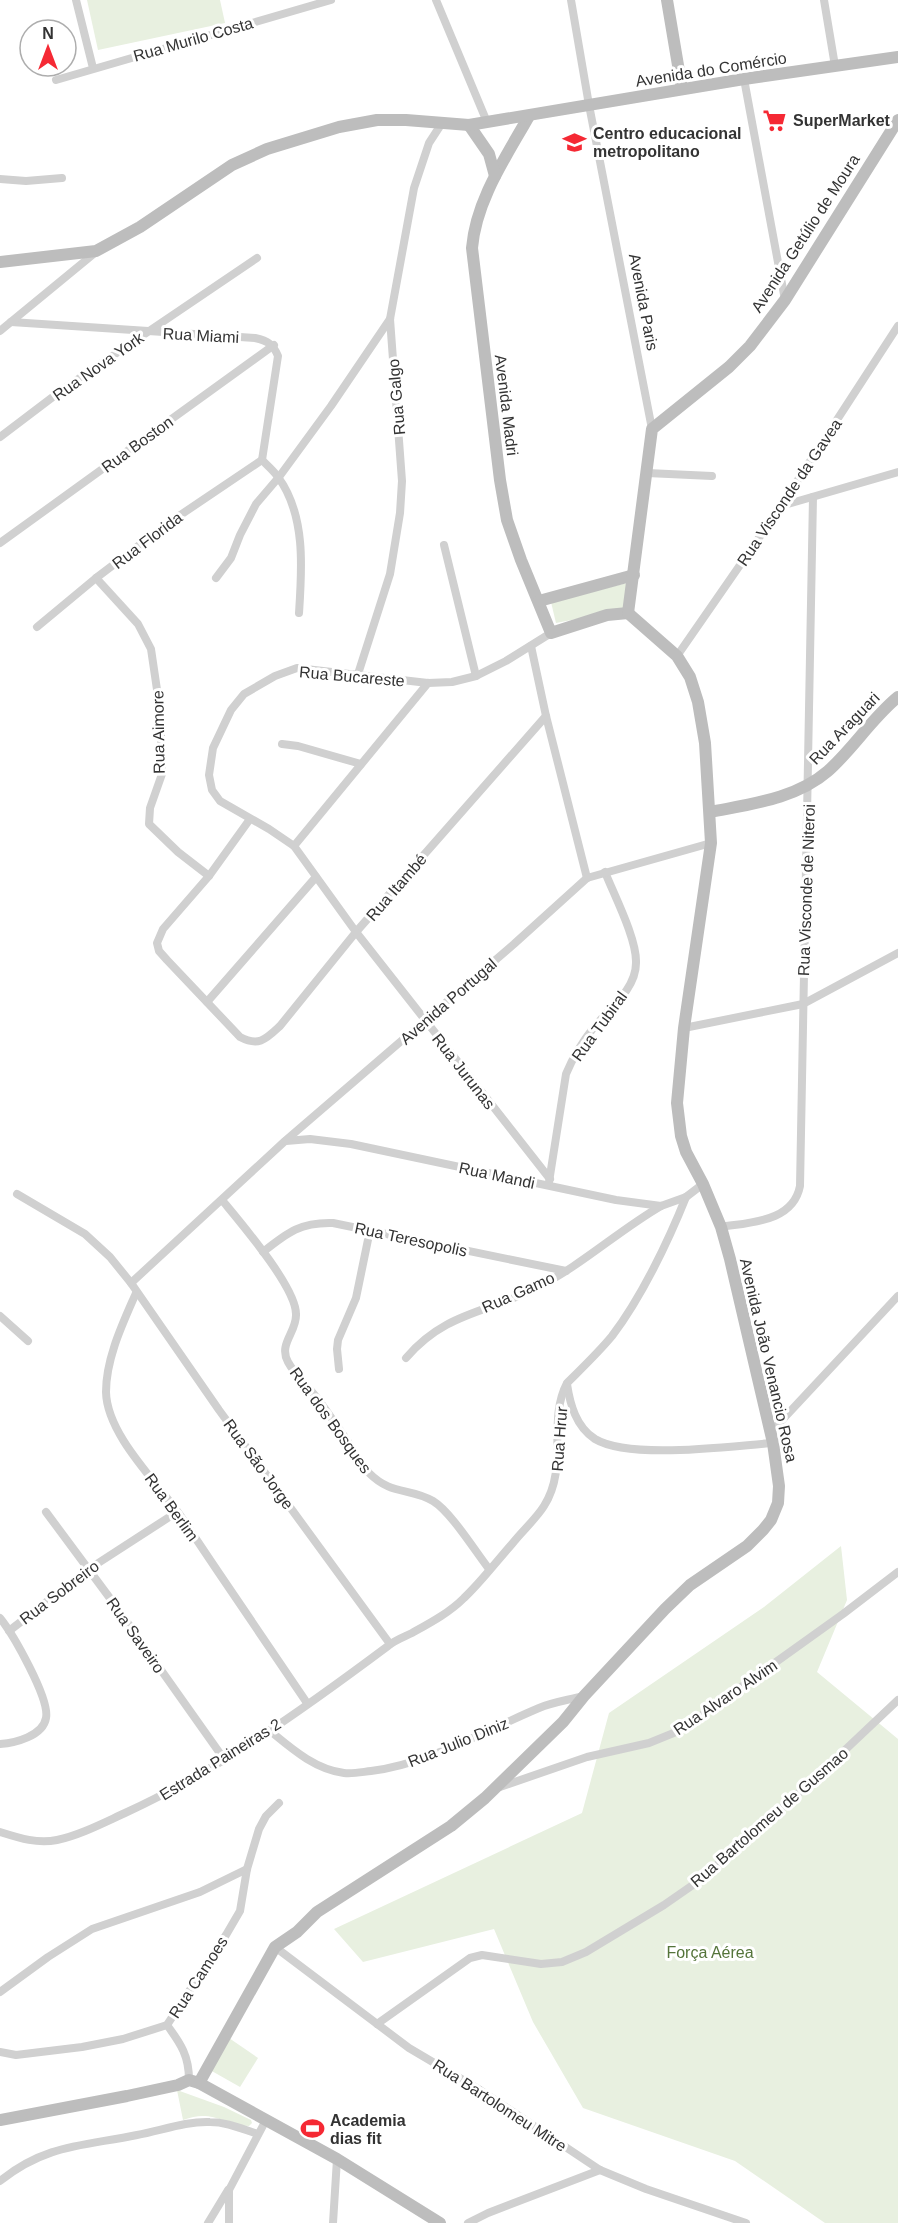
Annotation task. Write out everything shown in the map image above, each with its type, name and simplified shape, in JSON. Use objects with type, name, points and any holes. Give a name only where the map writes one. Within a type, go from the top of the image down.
[{"type":"main road","points":[[667,0],[682,90]]},
{"type":"main road","name":"Avenida do Comércio","points":[[96,251],[140,227],[232,165],[267,149],[339,127],[376,120],[469,125],[744,79],[898,57]]},
{"type":"main road","points":[[495,176],[529,116]]},
{"type":"main road","name":"Avenida Getúlio de Moura","points":[[652,429],[729,367],[750,346],[785,300],[898,120]]},
{"type":"main road","points":[[469,125],[489,154],[495,176]]},
{"type":"main road","name":"Avenida Madri","points":[[495,176],[473,233],[471,248],[473,269],[507,519],[520,560],[551,633]]},
{"type":"main road","points":[[0,262],[96,251]]},
{"type":"main road","name":"Avenida Paris","points":[[628,613],[652,429]]},
{"type":"main road","points":[[539,602],[634,575]]},
{"type":"main road","points":[[551,633],[607,615],[628,613]]},
{"type":"main road","name":"Avenida João Venancio Rosa","points":[[194,2081],[275,1947],[297,1932],[316,1912],[451,1826],[497,1788],[563,1722],[584,1696],[665,1609],[690,1585],[747,1546],[771,1520],[777,1503],[779,1486],[771,1438],[721,1227],[704,1185],[686,1152],[678,1114],[678,1078],[684,1028],[711,843],[705,743],[698,702],[690,677],[677,656],[628,613]]},
{"type":"main road","name":"Rua Araguari","points":[[710,812],[785,795],[809,785],[828,771],[898,697]]},
{"type":"main road","points":[[0,2120],[194,2081],[337,2159],[437,2222]]},
{"type":"street","points":[[76,0],[93,68]]},
{"type":"street","name":"Rua Murilo Costa","points":[[56,80],[331,0]]},
{"type":"street","points":[[436,0],[488,122]]},
{"type":"street","name":"Avenida Paris","points":[[571,0],[652,429]]},
{"type":"street","points":[[824,0],[835,66]]},
{"type":"street","points":[[744,79],[785,300]]},
{"type":"street","name":"Rua Galgo","points":[[358,674],[390,574],[400,513],[401,463],[390,319],[414,188],[429,143],[442,123]]},
{"type":"street","points":[[0,179],[26,181],[62,177]]},
{"type":"street","points":[[0,331],[96,251]]},
{"type":"street","name":"Rua Nova York","points":[[0,437],[62,390],[257,258]]},
{"type":"street","points":[[216,578],[231,558],[256,504],[279,477],[350,379],[390,319]]},
{"type":"street","name":"Rua Miami","points":[[11,322],[255,338],[274,345]]},
{"type":"street","name":"Rua Visconde da Gavea","points":[[677,656],[781,506],[898,326]]},
{"type":"street","points":[[274,345],[278,356],[262,460],[279,477],[291,504],[299,535],[302,572],[299,613]]},
{"type":"street","name":"Rua Boston","points":[[0,543],[274,345]]},
{"type":"street","name":"Rua Florida","points":[[37,627],[96,578],[170,522],[262,460]]},
{"type":"street","points":[[781,506],[898,472]]},
{"type":"street","points":[[647,473],[712,476]]},
{"type":"street","name":"Rua Visconde de Niteroi","points":[[721,1227],[777,1215],[789,1209],[798,1197],[800,1186],[813,498]]},
{"type":"street","points":[[444,545],[476,676]]},
{"type":"street","name":"Rua Aimore","points":[[96,578],[138,624],[151,649],[160,710],[162,774],[150,808],[149,824],[178,852],[209,876]]},
{"type":"street","name":"Rua Bucareste","points":[[294,846],[220,801],[212,790],[209,775],[213,748],[231,710],[244,694],[261,682],[297,668],[428,684],[452,682],[476,676],[506,662],[551,633]]},
{"type":"street","points":[[531,645],[546,716],[587,878],[711,843]]},
{"type":"street","points":[[294,846],[428,684]]},
{"type":"street","name":"Rua Itambé","points":[[207,1002],[240,1037],[249,1042],[256,1042],[269,1036],[546,716]]},
{"type":"street","points":[[282,744],[298,746],[361,764]]},
{"type":"street","points":[[250,819],[209,876],[163,929],[157,943],[159,951],[207,1002],[316,878]]},
{"type":"street","name":"Rua Jurunas","points":[[294,846],[356,933],[549,1182]]},
{"type":"street","name":"Rua Tubiral","points":[[549,1182],[566,1074],[595,1026],[620,997],[635,973],[637,961],[633,944],[605,872]]},
{"type":"street","name":"Avenida Portugal","points":[[130,1283],[285,1141],[514,944],[587,878]]},
{"type":"street","points":[[684,1028],[803,1004],[898,953]]},
{"type":"street","name":"Rua Mandi","points":[[285,1141],[310,1139],[351,1144],[549,1182],[616,1200],[661,1206],[686,1197],[704,1185]]},
{"type":"street","name":"Rua São Jorge","points":[[17,1194],[85,1234],[110,1257],[390,1644]]},
{"type":"street","name":"Rua Hrur","points":[[390,1644],[439,1618],[464,1598],[543,1507],[554,1487],[558,1464],[560,1404],[563,1391],[567,1383],[612,1336],[633,1303],[671,1232],[686,1197]]},
{"type":"street","name":"Rua dos Bosques","points":[[222,1200],[263,1252],[288,1291],[297,1314],[285,1345],[285,1353],[293,1368],[315,1395],[369,1473],[391,1489],[423,1496],[442,1508],[489,1569]]},
{"type":"street","name":"Rua Gamo","points":[[406,1358],[420,1342],[450,1322],[538,1288],[566,1271],[635,1221],[661,1206]]},
{"type":"street","name":"Rua Teresopolis","points":[[263,1252],[284,1235],[303,1225],[333,1223],[566,1271]]},
{"type":"street","points":[[339,1369],[338,1340],[356,1298],[370,1230]]},
{"type":"street","name":"Rua Berlim","points":[[136,1293],[119,1334],[111,1362],[106,1393],[112,1419],[136,1459],[177,1512],[307,1703]]},
{"type":"street","points":[[567,1383],[575,1417],[595,1438],[622,1449],[647,1450],[771,1438],[898,1296]]},
{"type":"street","points":[[0,1316],[28,1341]]},
{"type":"street","name":"Rua Saveiro","points":[[46,1512],[224,1759]]},
{"type":"street","name":"Rua Sobreiro","points":[[0,1744],[34,1735],[46,1719],[46,1708],[40,1690],[9,1631],[89,1569],[177,1512]]},
{"type":"street","name":"Rua Alvaro Alvim","points":[[497,1788],[588,1757],[649,1743],[681,1730],[834,1621],[898,1572]]},
{"type":"street","points":[[0,1618],[9,1631]]},
{"type":"street","name":"Estrada Paineiras 2","points":[[0,1832],[40,1842],[59,1840],[153,1800],[185,1784],[224,1759],[366,1663],[390,1644]]},
{"type":"street","name":"Rua Julio Diniz","points":[[268,1730],[299,1755],[327,1769],[356,1773],[388,1769],[425,1759],[541,1707],[584,1696]]},
{"type":"street","name":"Rua Bartolomeu de Gusmao","points":[[377,2024],[470,1958],[482,1955],[541,1964],[562,1962],[586,1952],[664,1905],[700,1880],[809,1784],[898,1700]]},
{"type":"street","name":"Rua Camoes","points":[[0,2052],[16,2055],[82,2048],[123,2039],[167,2025],[240,1911],[247,1869],[259,1829],[266,1816],[279,1803]]},
{"type":"street","points":[[0,1992],[48,1956],[92,1929],[200,1892],[247,1869]]},
{"type":"street","name":"Rua Bartolomeu Mitre","points":[[275,1947],[409,2048],[480,2090],[600,2170],[646,2189],[746,2223]]},
{"type":"street","points":[[167,2025],[189,2062],[194,2081]]},
{"type":"street","points":[[208,2223],[229,2190],[266,2120]]},
{"type":"street","points":[[0,2181],[39,2157],[66,2147],[98,2140],[134,2136],[208,2122],[228,2123],[258,2134]]},
{"type":"street","points":[[333,2223],[337,2159]]},
{"type":"street","points":[[468,2223],[488,2213],[600,2170]]},
{"type":"street","points":[[229,2190],[229,2223]]},
{"type":"green space","points":[[87,0],[220,0],[225,23],[98,50]]},
{"type":"green space","points":[[627,583],[623,610],[556,623],[551,602]]},
{"type":"green space","name":"Força Aérea","points":[[841,1546],[847,1600],[817,1672],[898,1739],[898,2223],[825,2223],[735,2161],[583,2108],[533,2022],[494,1929],[363,1962],[334,1929],[582,1813],[609,1713],[764,1607]]},
{"type":"green space","points":[[229,2038],[258,2058],[240,2087],[210,2070]]},
{"type":"green space","points":[[177,2090],[224,2107],[251,2120],[252,2123],[249,2126],[239,2125],[202,2116],[183,2120]]},
{"type":"place","name":"SuperMarket","points":[[775,120]]},
{"type":"place","name":"Centro educacional metropolitano","points":[[575,142]]},
{"type":"place","name":"Academia dias fit","points":[[312,2129]]}]
